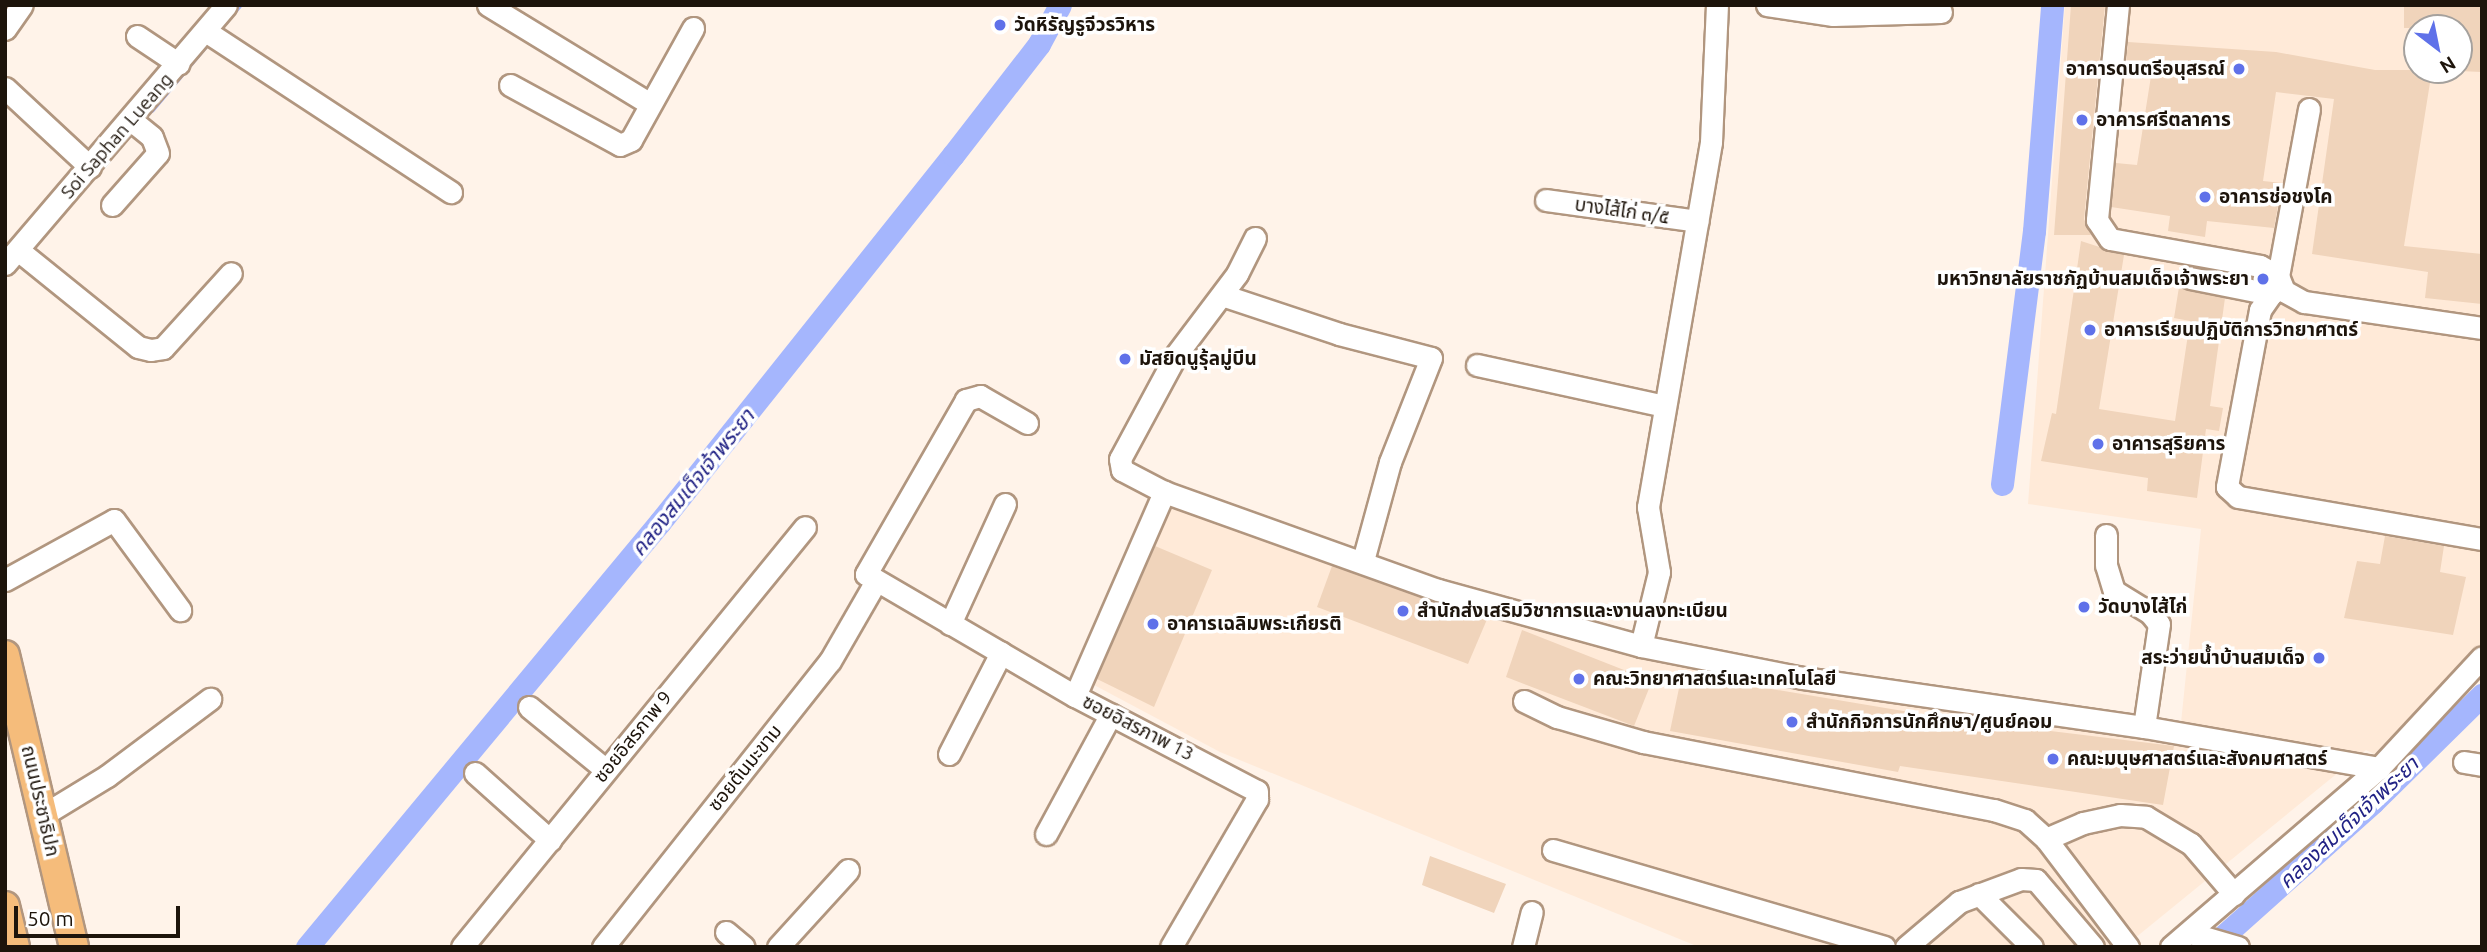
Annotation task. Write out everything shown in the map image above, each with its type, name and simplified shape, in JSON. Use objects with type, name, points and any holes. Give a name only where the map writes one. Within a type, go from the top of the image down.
[{"type":"main road","name":"ถนนประชาธิปก","points":[[5,655],[74,947]]},
{"type":"main road","points":[[5,906],[15,947]]},
{"type":"street","points":[[5,29],[22,5]]},
{"type":"street","points":[[488,5],[650,104]]},
{"type":"street","points":[[1641,646],[1658,572],[1648,507],[1711,142],[1717,5]]},
{"type":"street","points":[[1767,5],[1833,15],[1941,12]]},
{"type":"street","points":[[2118,5],[2096,220],[2102,232],[2121,243],[2260,266],[2274,285],[2304,302],[2482,328]]},
{"type":"street","name":"Soi Saphan Lueang","points":[[11,257],[207,32],[219,8]]},
{"type":"street","points":[[510,85],[620,145],[631,140],[693,28]]},
{"type":"street","points":[[207,32],[451,192]]},
{"type":"street","points":[[137,36],[179,64]]},
{"type":"street","points":[[5,88],[90,167]]},
{"type":"street","points":[[2309,109],[2274,285],[2260,310],[2231,454],[2227,487],[2233,494],[2482,539]]},
{"type":"street","points":[[112,205],[158,153],[152,137],[131,120]]},
{"type":"street","name":"บางไส้ไก่ ๓/๕","points":[[1546,200],[1698,221]]},
{"type":"street","points":[[1255,238],[1222,295],[1175,355],[1120,459],[1122,470],[1164,492],[1438,590],[1641,646],[1803,678],[2144,727],[2379,768]]},
{"type":"street","points":[[11,257],[138,347],[151,350],[163,348],[231,273]]},
{"type":"street","points":[[2190,278],[2274,285]]},
{"type":"street","points":[[1222,295],[1339,334],[1431,358],[1390,462],[1363,561]]},
{"type":"street","points":[[1477,365],[1665,406]]},
{"type":"street","name":"ซอยต้นมะขาม","points":[[603,947],[830,661],[966,400],[980,396],[1027,424]]},
{"type":"street","points":[[1075,696],[1164,492]]},
{"type":"street","points":[[950,624],[1005,504]]},
{"type":"street","points":[[5,580],[114,520],[180,610]]},
{"type":"street","name":"ซอยอิสรภาพ 9","points":[[462,947],[805,527]]},
{"type":"street","points":[[2106,535],[2106,565],[2114,591],[2150,613],[2159,624],[2144,727]]},
{"type":"street","name":"ซอยอิสรภาพ 13","points":[[871,578],[1075,696],[1257,791],[1257,799],[1181,944]]},
{"type":"street","points":[[949,754],[1001,653]]},
{"type":"street","points":[[2171,947],[2199,936],[2234,894],[2379,768],[2482,657]]},
{"type":"street","points":[[43,815],[107,776],[210,699]]},
{"type":"street","points":[[1524,701],[1557,717],[1643,742],[1994,810],[2025,820],[2050,846],[2128,947]]},
{"type":"street","points":[[530,708],[606,770]]},
{"type":"street","points":[[1046,834],[1111,714]]},
{"type":"street","points":[[475,773],[550,839]]},
{"type":"street","points":[[2036,880],[2050,846],[2083,823],[2120,815],[2146,817],[2191,844],[2234,894]]},
{"type":"street","points":[[1553,850],[1884,947]]},
{"type":"street","points":[[778,947],[848,870]]},
{"type":"street","points":[[1906,947],[1959,902],[2021,879],[2036,880],[2093,947]]},
{"type":"street","points":[[1979,894],[2032,947]]},
{"type":"street","points":[[1523,947],[1532,912]]},
{"type":"street","points":[[726,932],[744,947]]},
{"type":"street","points":[[2199,936],[2234,946]]},
{"type":"shaded area","name":"มหาวิทยาลัยราชภัฏบ้านสมเด็จเจ้าพระยา","points":[[2065,5],[2482,5],[2482,669],[2392,763],[2366,750],[2124,947],[1699,947],[1220,752],[1081,678],[1167,488],[1507,617],[1631,657],[2179,742],[2201,529],[2028,504]]},
{"type":"building","name":"อาคารศรีตลาคาร","points":[[2071,5],[2105,5],[2084,219],[2091,235],[2054,235]]},
{"type":"building","points":[[2404,5],[2482,5],[2482,72],[2473,72],[2473,14],[2404,14]]},
{"type":"building","points":[[2128,42],[2276,52],[2375,70],[2403,70],[2403,84],[2430,84],[2404,246],[2482,254],[2482,304],[2425,298],[2428,272],[2312,254],[2334,99],[2276,92],[2263,181],[2282,183],[2274,228],[2207,221],[2205,237],[2168,231],[2170,216],[2111,207],[2116,163],[2137,165],[2151,76],[2125,73]]},
{"type":"building","points":[[2081,241],[2124,255],[2099,409],[2175,421],[2190,321],[2174,318],[2179,287],[2225,298],[2210,406],[2223,408],[2219,431],[2206,429],[2197,498],[2147,491],[2148,478],[2041,461],[2052,413],[2056,414]]},
{"type":"building","points":[[2385,536],[2444,546],[2440,572],[2466,577],[2453,635],[2344,618],[2357,561],[2380,564]]},
{"type":"building","name":"อาคารเฉลิมพระเกียรติ","points":[[1155,546],[1212,570],[1154,707],[1097,679]]},
{"type":"building","name":"สำนักส่งเสริมวิชาการและงานลงทะเบียน","points":[[1332,566],[1488,617],[1468,664],[1317,607]]},
{"type":"building","name":"คณะวิทยาศาสตร์และเทคโนโลยี","points":[[1522,630],[1652,681],[1634,726],[1506,677]]},
{"type":"building","points":[[1682,674],[1945,718],[2174,746],[2163,805],[1900,766],[1898,772],[1670,731]]},
{"type":"building","points":[[1430,856],[1506,884],[1494,913],[1422,885]]},
{"type":"waterway","points":[[151,109],[238,5]]},
{"type":"waterway","name":"คลองสมเด็จเจ้าพระยา","points":[[307,947],[660,522],[1039,44],[1060,5]]},
{"type":"waterway","points":[[2002,484],[2034,231],[2052,5]]},
{"type":"waterway","name":"คลองสมเด็จเจ้าพระยา","points":[[2211,947],[2373,802],[2482,695]]},
{"type":"place","name":"วัดหิรัญรูจีวรวิหาร","points":[[1000,25]]},
{"type":"place","name":"อาคารดนตรีอนุสรณ์","points":[[2239,69]]},
{"type":"place","name":"อาคารศรีตลาคาร","points":[[2082,120]]},
{"type":"place","name":"อาคารช่อชงโค","points":[[2205,197]]},
{"type":"place","name":"มหาวิทยาลัยราชภัฏบ้านสมเด็จเจ้าพระยา","points":[[2263,279]]},
{"type":"place","name":"อาคารเรียนปฏิบัติการวิทยาศาตร์","points":[[2090,330]]},
{"type":"place","name":"มัสยิดนูรุ้ลมู่บีน","points":[[1125,359]]},
{"type":"place","name":"อาคารสุริยคาร","points":[[2098,444]]},
{"type":"place","name":"วัดบางไส้ไก่","points":[[2084,607]]},
{"type":"place","name":"สำนักส่งเสริมวิชาการและงานลงทะเบียน","points":[[1403,611]]},
{"type":"place","name":"อาคารเฉลิมพระเกียรติ","points":[[1153,624]]},
{"type":"place","name":"สระว่ายน้ำบ้านสมเด็จ","points":[[2319,658]]},
{"type":"place","name":"คณะวิทยาศาสตร์และเทคโนโลยี","points":[[1579,679]]},
{"type":"place","name":"สำนักกิจการนักศึกษา/ศูนย์คอม","points":[[1792,722]]},
{"type":"place","name":"คณะมนุษศาสตร์และสังคมศาสตร์","points":[[2053,759]]}]
